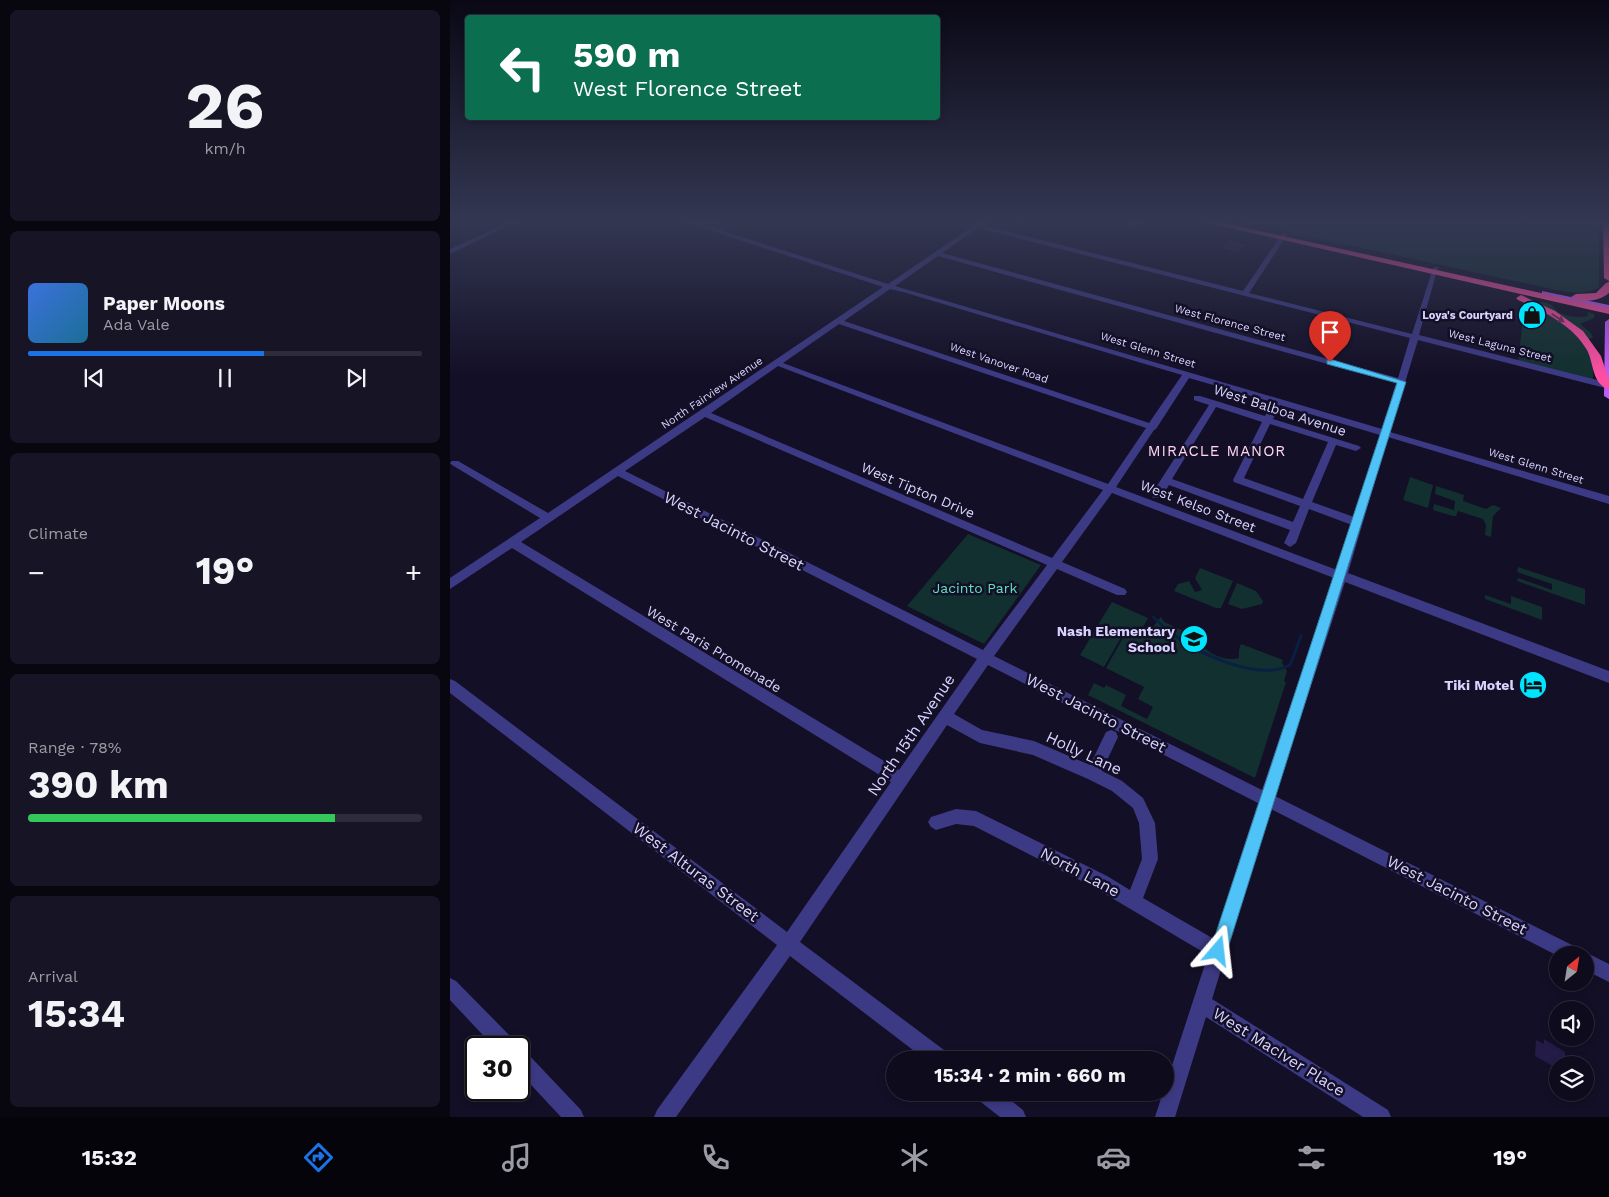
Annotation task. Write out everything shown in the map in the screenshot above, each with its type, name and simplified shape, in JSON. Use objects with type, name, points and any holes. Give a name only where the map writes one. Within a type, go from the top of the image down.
[{"type":"highway","points":[[1442,272],[1524,299],[1565,322],[1590,346],[1597,359],[1600,376],[1609,386]]},
{"type":"highway","points":[[1445,272],[1545,293],[1590,298],[1604,294],[1609,286]]},
{"type":"highway","points":[[1465,279],[1609,308]]},
{"type":"main road","points":[[1545,293],[1609,308]]},
{"type":"main road","points":[[1609,322],[1609,396]]},
{"type":"street","name":"West Glenn Street","points":[[846,272],[1609,500]]},
{"type":"street","name":"North Fairview Avenue","points":[[450,584],[910,272]]},
{"type":"street","name":"West Florence Street","points":[[1003,272],[1402,382]]},
{"type":"street","name":"West Laguna Street","points":[[1167,272],[1609,386]]},
{"type":"street","points":[[1245,293],[1259,272]]},
{"type":"street","points":[[1164,1117],[1341,576],[1356,522],[1402,382],[1434,272]]},
{"type":"street","name":"West Vanover Road","points":[[838,321],[1153,426]]},
{"type":"street","name":"West Kelso Street","points":[[777,363],[1609,676]]},
{"type":"street","name":"North 15th Avenue","points":[[664,1117],[789,943],[944,716],[1052,563],[1110,488],[1187,374]]},
{"type":"street","name":"West Balboa Avenue","points":[[1197,398],[1356,448]]},
{"type":"street","points":[[1277,401],[1238,480],[1356,522]]},
{"type":"street","points":[[1157,495],[1214,403]]},
{"type":"street","name":"West Tipton Drive","points":[[704,413],[1121,592]]},
{"type":"street","points":[[1290,543],[1333,441]]},
{"type":"street","points":[[455,463],[548,518]]},
{"type":"street","name":"West Jacinto Street","points":[[618,472],[1267,798],[1556,946]]},
{"type":"street","points":[[1166,480],[1297,528]]},
{"type":"street","name":"West Paris Promenade","points":[[512,542],[902,780]]},
{"type":"street","name":"West Alturas Street","points":[[450,685],[929,1051]]},
{"type":"street","name":"Holly Lane","points":[[944,716],[980,736],[1034,748],[1093,774],[1117,786],[1138,803],[1147,823],[1150,859],[1134,900]]},
{"type":"street","points":[[1093,774],[1111,737]]},
{"type":"street","name":"North Lane","points":[[936,822],[958,815],[976,819],[1096,879],[1218,951]]},
{"type":"street","points":[[1594,966],[1609,973]]},
{"type":"street","points":[[450,988],[496,1036]]},
{"type":"street","name":"West MacIver Place","points":[[1201,1003],[1382,1117]]},
{"type":"street","points":[[530,1071],[574,1117]]},
{"type":"street","points":[[996,1101],[1016,1117]]},
{"type":"green space","points":[[1474,272],[1599,272],[1599,287],[1594,290],[1573,292]]},
{"type":"green space","points":[[1525,302],[1563,323],[1579,337],[1591,357],[1593,382],[1518,362]]},
{"type":"green space","points":[[1543,302],[1567,316],[1585,317],[1588,316],[1588,312],[1594,314],[1594,318],[1580,324],[1591,333],[1593,338],[1588,339],[1537,303]]},
{"type":"green space","points":[[1410,477],[1433,485],[1428,508],[1403,500]]},
{"type":"green space","points":[[1436,486],[1464,495],[1463,501],[1486,509],[1493,505],[1501,508],[1493,516],[1491,537],[1485,535],[1486,525],[1483,519],[1458,511],[1456,516],[1453,516],[1433,510],[1434,504],[1454,510],[1455,501],[1435,494]]},
{"type":"green space","name":"Jacinto Park","points":[[968,534],[1041,565],[984,644],[907,606]]},
{"type":"green space","points":[[1518,567],[1585,589],[1585,605],[1517,581],[1518,578],[1552,590],[1552,584],[1517,572]]},
{"type":"green space","points":[[1200,568],[1233,581],[1221,608],[1216,608],[1174,591],[1178,584],[1189,581],[1195,592],[1202,590],[1195,578]]},
{"type":"green space","points":[[1237,583],[1256,591],[1263,601],[1262,604],[1242,609],[1228,604]]},
{"type":"green space","points":[[1485,595],[1511,604],[1511,596],[1542,607],[1542,620],[1485,599]]},
{"type":"green space","points":[[1112,602],[1148,618],[1143,630],[1152,628],[1161,617],[1164,622],[1206,641],[1204,648],[1220,657],[1229,659],[1239,658],[1241,644],[1283,660],[1282,663],[1287,671],[1284,681],[1286,682],[1255,778],[1088,695],[1094,683],[1104,688],[1106,685],[1126,695],[1121,706],[1147,719],[1153,707],[1138,699],[1144,687],[1106,668],[1124,636],[1122,636],[1104,667],[1080,655]]},
{"type":"building","points":[[1544,1039],[1549,1042],[1549,1046],[1555,1046],[1565,1052],[1567,1056],[1549,1056],[1549,1064],[1535,1056],[1536,1040],[1544,1044]]},
{"type":"waterway","points":[[1153,617],[1171,633]]},
{"type":"waterway","points":[[1169,631],[1210,656],[1244,668],[1261,670],[1276,669],[1290,665],[1301,636]]},
{"type":"place","name":"Loya's Courtyard","points":[[1532,315]]},
{"type":"place","name":"Nash Elementary School","points":[[1194,639]]},
{"type":"place","name":"Tiki Motel","points":[[1533,685]]},
{"type":"district","name":"MIRACLE MANOR","points":[[1217,451]]},
{"type":"route","points":[[1218,951],[1341,576],[1356,522],[1402,382],[1330,362]]}]
